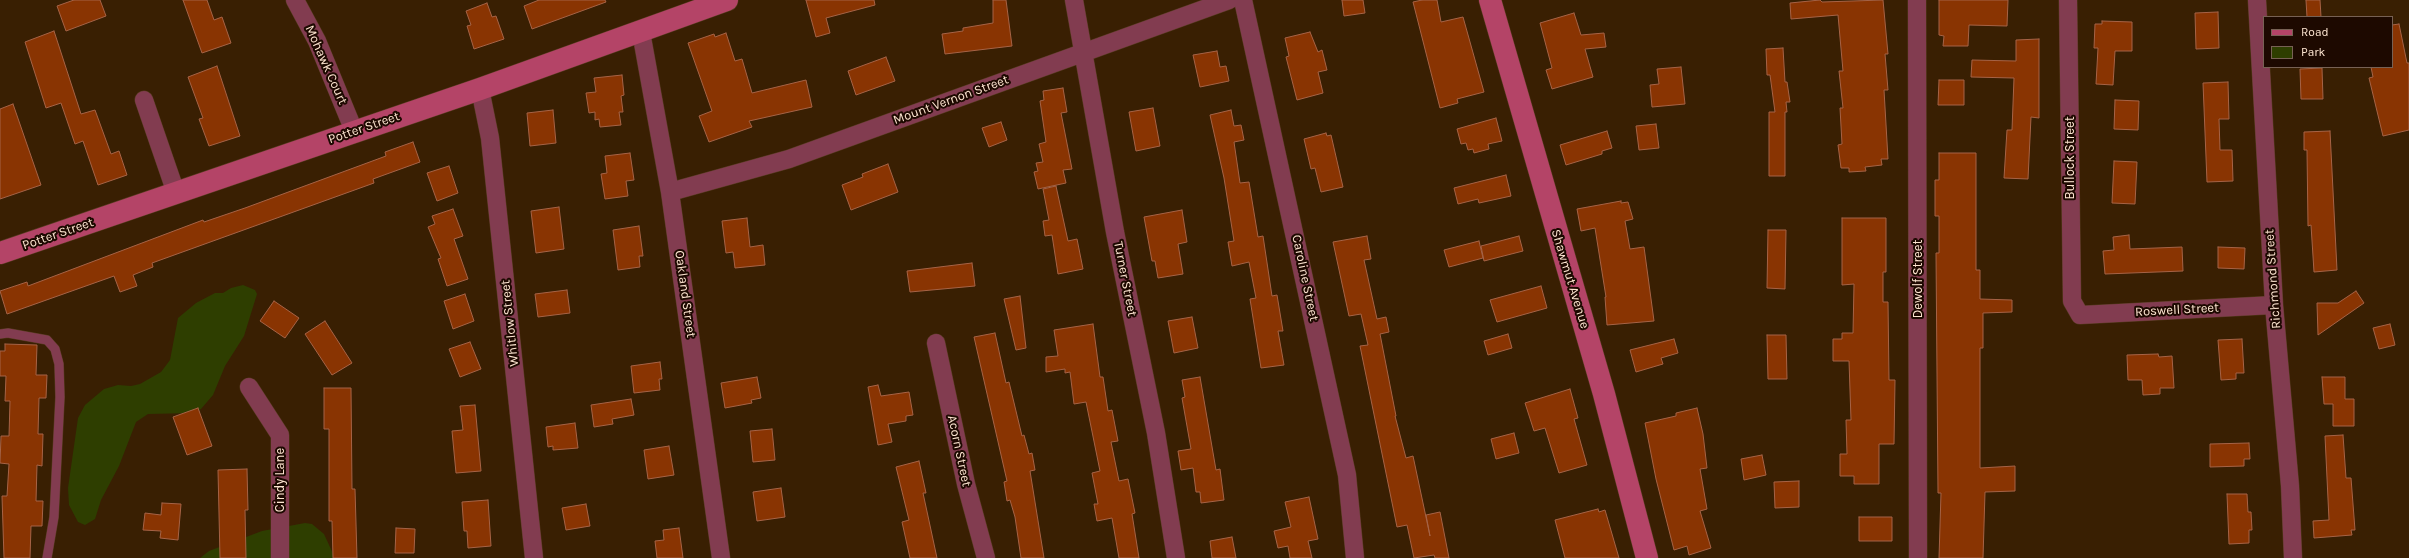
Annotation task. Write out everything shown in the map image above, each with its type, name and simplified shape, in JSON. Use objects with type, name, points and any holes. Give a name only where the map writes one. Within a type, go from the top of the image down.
[{"type":"main road","name":"Potter Street","points":[[0,253],[480,89],[727,0]]},
{"type":"main road","name":"Shawmut Avenue","points":[[1490,0],[1604,394],[1647,558]]},
{"type":"street","name":"Mohawk Court","points":[[295,0],[317,41],[354,131]]},
{"type":"street","name":"Turner Street","points":[[1074,0],[1082,52],[1156,433],[1176,558]]},
{"type":"street","name":"Mount Vernon Street","points":[[670,192],[789,159],[1229,0]]},
{"type":"street","name":"Caroline Street","points":[[1243,0],[1347,475],[1355,558]]},
{"type":"street","name":"Dewolf Street","points":[[1918,0],[1918,558]]},
{"type":"street","name":"Bullock Street","points":[[2068,0],[2072,301],[2080,315]]},
{"type":"street","name":"Richmond Street","points":[[2257,0],[2274,305],[2290,486],[2293,558]]},
{"type":"street","name":"Oakland Street","points":[[641,32],[670,192],[721,558]]},
{"type":"street","name":"Whitlow Street","points":[[480,89],[490,138],[534,558]]},
{"type":"street","points":[[144,100],[176,193]]},
{"type":"street","name":"Roswell Street","points":[[2080,315],[2274,305]]},
{"type":"street","name":"Acorn Street","points":[[936,343],[966,484],[986,558]]},
{"type":"street","name":"Cindy Lane","points":[[249,387],[280,435],[280,558]]},
{"type":"lane","points":[[0,334],[8,333],[47,340],[55,349],[59,364],[60,397],[54,517],[47,558]]},
{"type":"green space","points":[[243,285],[255,290],[257,294],[244,336],[225,366],[213,395],[201,409],[193,413],[148,414],[136,422],[119,466],[101,500],[95,519],[85,525],[78,522],[69,505],[68,488],[78,418],[85,405],[104,389],[118,385],[131,386],[140,384],[161,372],[170,360],[178,318],[196,303],[215,293],[223,293],[231,288]]},
{"type":"green space","points":[[305,523],[312,524],[324,534],[335,558],[200,558],[209,551],[262,531]]},
{"type":"building","points":[[74,0],[100,0],[106,16],[66,31],[57,6]]},
{"type":"building","points":[[183,0],[207,0],[214,20],[222,17],[231,43],[202,53]]},
{"type":"building","points":[[539,0],[605,0],[606,2],[532,29],[524,6]]},
{"type":"building","points":[[806,0],[874,0],[875,5],[826,18],[830,33],[816,37]]},
{"type":"building","points":[[993,0],[1006,0],[1012,46],[945,54],[942,34],[963,31],[963,28],[993,23]]},
{"type":"building","points":[[1342,0],[1363,0],[1365,13],[1344,16]]},
{"type":"building","points":[[1422,0],[1437,0],[1441,22],[1463,17],[1484,92],[1457,99],[1458,103],[1440,108],[1413,2]]},
{"type":"building","points":[[1820,0],[1822,2],[1883,0],[1888,54],[1885,54],[1888,90],[1884,90],[1888,159],[1881,159],[1882,165],[1865,167],[1866,171],[1849,172],[1849,168],[1841,168],[1838,145],[1842,144],[1840,108],[1843,108],[1839,71],[1843,71],[1838,15],[1791,19],[1790,3]]},
{"type":"building","points":[[1939,0],[2008,0],[2007,26],[1969,25],[1968,46],[1943,46],[1944,36],[1939,35]]},
{"type":"building","points":[[2306,0],[2320,0],[2321,16],[2307,16]]},
{"type":"building","points":[[487,3],[492,17],[496,16],[504,39],[474,49],[467,26],[471,25],[466,11]]},
{"type":"building","points":[[2218,12],[2219,48],[2196,49],[2195,13]]},
{"type":"building","points":[[1574,13],[1581,35],[1604,33],[1606,47],[1585,49],[1593,77],[1552,89],[1546,70],[1552,68],[1540,23]]},
{"type":"building","points":[[2102,21],[2132,22],[2132,51],[2115,51],[2113,85],[2096,84],[2098,48],[2094,48],[2095,24],[2102,24]]},
{"type":"building","points":[[2399,24],[2407,63],[2409,63],[2409,130],[2383,136],[2369,78],[2373,77],[2371,68],[2393,68],[2393,25]]},
{"type":"building","points":[[54,31],[81,114],[95,110],[111,154],[119,151],[127,175],[98,185],[83,141],[75,144],[61,103],[46,108],[25,42]]},
{"type":"building","points":[[1310,32],[1318,52],[1322,50],[1327,70],[1318,72],[1323,93],[1297,100],[1286,57],[1289,56],[1285,38]]},
{"type":"building","points":[[726,33],[735,61],[742,59],[752,93],[806,80],[812,107],[749,121],[752,127],[709,142],[699,116],[712,111],[688,43],[714,34],[715,37]]},
{"type":"building","points":[[2039,39],[2039,118],[2031,117],[2028,179],[2004,178],[2007,130],[2012,130],[2014,78],[1971,77],[1972,60],[2016,61],[2016,40]]},
{"type":"building","points":[[1783,48],[1785,82],[1787,82],[1790,102],[1786,102],[1787,112],[1785,112],[1785,176],[1769,176],[1769,112],[1775,112],[1770,75],[1767,75],[1766,49]]},
{"type":"building","points":[[1217,51],[1220,67],[1226,66],[1229,81],[1200,87],[1193,55]]},
{"type":"building","points":[[886,57],[895,81],[856,95],[848,71]]},
{"type":"building","points":[[217,66],[240,136],[209,146],[199,119],[203,118],[188,77]]},
{"type":"building","points":[[1681,67],[1685,104],[1652,107],[1650,85],[1659,84],[1657,69]]},
{"type":"building","points":[[2322,68],[2323,99],[2301,99],[2300,69]]},
{"type":"building","points":[[622,75],[624,95],[621,96],[623,112],[619,112],[621,125],[600,127],[599,119],[595,120],[595,112],[589,113],[586,93],[596,92],[594,78]]},
{"type":"building","points":[[1939,80],[1964,80],[1964,105],[1938,105]]},
{"type":"building","points":[[2228,82],[2229,119],[2219,119],[2220,150],[2232,150],[2233,181],[2207,182],[2203,83]]},
{"type":"building","points":[[1063,88],[1067,112],[1061,113],[1072,169],[1063,170],[1066,183],[1038,189],[1034,172],[1038,171],[1036,163],[1043,162],[1039,144],[1046,142],[1040,101],[1044,100],[1043,91]]},
{"type":"building","points":[[2115,100],[2139,101],[2138,130],[2114,129]]},
{"type":"building","points":[[13,104],[41,185],[0,199],[0,109]]},
{"type":"building","points":[[1153,108],[1160,146],[1136,151],[1129,112]]},
{"type":"building","points":[[553,110],[556,143],[530,146],[527,113]]},
{"type":"building","points":[[1231,110],[1234,126],[1241,125],[1244,140],[1234,142],[1240,183],[1249,182],[1258,237],[1263,236],[1272,296],[1277,295],[1283,331],[1278,331],[1284,365],[1261,368],[1250,299],[1256,298],[1249,262],[1232,266],[1228,242],[1234,241],[1224,178],[1210,115]]},
{"type":"building","points":[[1496,118],[1502,141],[1488,144],[1489,149],[1474,153],[1473,149],[1468,150],[1466,143],[1461,144],[1457,129]]},
{"type":"building","points":[[1001,122],[1007,140],[989,147],[982,128]]},
{"type":"building","points":[[1656,124],[1659,148],[1639,150],[1636,126]]},
{"type":"building","points":[[1607,131],[1612,148],[1602,151],[1602,154],[1566,165],[1560,145]]},
{"type":"building","points":[[2330,131],[2337,270],[2314,272],[2311,225],[2308,226],[2307,150],[2304,150],[2304,132]]},
{"type":"building","points":[[1326,133],[1327,136],[1331,135],[1343,187],[1321,192],[1315,168],[1311,169],[1304,139]]},
{"type":"building","points":[[413,142],[420,162],[373,179],[374,183],[152,263],[153,267],[133,275],[137,286],[120,292],[114,276],[7,314],[0,291],[27,282],[28,286],[203,220],[204,222],[245,208],[386,156],[385,152]]},
{"type":"building","points":[[630,153],[634,180],[626,181],[628,196],[605,199],[601,174],[607,173],[605,156]]},
{"type":"building","points":[[1939,153],[1976,153],[1976,270],[1980,270],[1980,299],[2012,300],[2012,312],[1983,313],[1983,348],[1980,348],[1980,468],[2015,466],[2015,491],[1985,492],[1983,558],[1939,558],[1941,493],[1938,493],[1936,253],[1939,253],[1939,216],[1935,216],[1935,180],[1939,180]]},
{"type":"building","points":[[2114,161],[2137,162],[2135,204],[2112,203]]},
{"type":"building","points":[[888,164],[898,192],[851,210],[842,185],[863,177],[862,174]]},
{"type":"building","points":[[449,166],[458,193],[437,201],[427,173]]},
{"type":"building","points":[[1506,175],[1511,196],[1479,203],[1478,199],[1458,204],[1454,188]]},
{"type":"building","points":[[1056,186],[1068,241],[1077,239],[1083,269],[1058,274],[1052,235],[1045,236],[1043,221],[1049,220],[1043,189]]},
{"type":"building","points":[[1621,201],[1621,203],[1628,202],[1633,219],[1625,221],[1630,249],[1644,247],[1654,321],[1607,325],[1606,297],[1595,228],[1581,231],[1577,209]]},
{"type":"building","points":[[559,207],[564,249],[536,253],[531,211]]},
{"type":"building","points":[[453,209],[463,236],[454,239],[468,279],[447,286],[438,259],[441,258],[428,227],[435,224],[432,216]]},
{"type":"building","points":[[1182,210],[1187,242],[1178,244],[1183,274],[1158,278],[1155,261],[1152,261],[1144,217]]},
{"type":"building","points":[[747,218],[750,247],[763,245],[765,265],[735,268],[733,252],[726,253],[722,221]]},
{"type":"building","points":[[1842,218],[1886,218],[1886,272],[1883,272],[1883,302],[1888,302],[1889,380],[1895,380],[1894,444],[1879,444],[1879,484],[1854,484],[1854,476],[1840,476],[1840,454],[1847,454],[1846,420],[1851,420],[1849,361],[1833,361],[1833,339],[1842,339],[1842,333],[1853,333],[1854,284],[1842,285]]},
{"type":"building","points":[[639,226],[643,256],[639,256],[640,267],[618,270],[613,230]]},
{"type":"building","points":[[1768,230],[1786,230],[1785,289],[1767,288]]},
{"type":"building","points":[[2129,235],[2130,249],[2182,247],[2183,271],[2105,274],[2103,251],[2114,250],[2113,237]]},
{"type":"building","points":[[1367,236],[1371,259],[1364,260],[1377,319],[1386,317],[1389,332],[1380,334],[1395,416],[1406,458],[1413,456],[1430,536],[1426,515],[1440,512],[1449,558],[1435,558],[1434,555],[1414,558],[1407,525],[1397,527],[1360,346],[1368,345],[1361,314],[1349,316],[1333,242]]},
{"type":"building","points":[[1519,236],[1523,251],[1484,261],[1481,246]]},
{"type":"building","points":[[1479,241],[1483,258],[1449,267],[1444,250]]},
{"type":"building","points":[[2218,247],[2245,248],[2244,269],[2218,268]]},
{"type":"building","points":[[972,263],[975,286],[910,292],[907,271]]},
{"type":"building","points":[[1541,286],[1547,308],[1497,322],[1490,300]]},
{"type":"building","points":[[567,290],[570,313],[538,317],[535,294]]},
{"type":"building","points":[[2356,291],[2364,303],[2318,335],[2317,303],[2338,303]]},
{"type":"building","points":[[465,294],[474,321],[453,329],[444,301]]},
{"type":"building","points":[[1020,296],[1026,348],[1016,350],[1004,299]]},
{"type":"building","points":[[274,301],[299,318],[285,338],[260,321]]},
{"type":"building","points":[[1192,317],[1198,348],[1174,353],[1168,321]]},
{"type":"building","points":[[325,321],[352,363],[332,375],[305,334]]},
{"type":"building","points":[[1093,324],[1100,377],[1103,377],[1108,411],[1112,410],[1118,441],[1111,442],[1119,481],[1128,479],[1135,513],[1132,514],[1139,558],[1119,558],[1112,518],[1097,521],[1094,504],[1098,504],[1092,473],[1100,471],[1086,402],[1074,404],[1070,372],[1065,373],[1065,369],[1046,372],[1046,357],[1058,356],[1054,330]]},
{"type":"building","points":[[2390,324],[2395,345],[2379,349],[2373,328]]},
{"type":"building","points":[[995,333],[1006,383],[1009,382],[1022,436],[1024,435],[1029,454],[1032,453],[1035,470],[1030,471],[1044,558],[1021,558],[1015,517],[1010,500],[1007,501],[1004,482],[1007,481],[974,337]]},
{"type":"building","points":[[1508,334],[1512,348],[1488,355],[1484,341]]},
{"type":"building","points":[[1767,335],[1786,335],[1787,379],[1768,379]]},
{"type":"building","points":[[1674,339],[1678,353],[1661,358],[1663,364],[1636,372],[1630,350]]},
{"type":"building","points":[[2242,339],[2244,373],[2236,373],[2236,379],[2221,380],[2218,340]]},
{"type":"building","points":[[470,342],[481,369],[460,377],[449,349]]},
{"type":"building","points":[[5,344],[37,345],[36,375],[47,375],[46,398],[39,398],[38,434],[43,434],[42,466],[37,465],[36,501],[43,501],[42,526],[31,526],[30,558],[4,558],[2,496],[7,496],[9,464],[0,463],[1,436],[9,436],[10,401],[5,401],[6,376],[0,376],[0,351],[5,351]]},
{"type":"building","points":[[2158,354],[2159,357],[2172,356],[2174,388],[2160,388],[2160,394],[2143,395],[2142,380],[2128,380],[2127,355]]},
{"type":"building","points":[[660,362],[662,379],[659,379],[660,390],[634,393],[631,366]]},
{"type":"building","points":[[757,377],[761,398],[751,400],[752,403],[725,408],[721,383]]},
{"type":"building","points":[[1200,377],[1216,470],[1220,469],[1224,500],[1201,503],[1200,492],[1196,492],[1193,468],[1181,470],[1178,451],[1191,449],[1182,398],[1185,397],[1182,380]]},
{"type":"building","points":[[2322,377],[2345,377],[2345,399],[2354,399],[2354,426],[2333,426],[2333,404],[2324,404]]},
{"type":"building","points":[[878,385],[881,396],[909,392],[913,415],[906,416],[906,421],[888,424],[892,442],[878,445],[868,387]]},
{"type":"building","points":[[324,388],[351,388],[352,489],[355,489],[357,558],[333,558],[332,521],[329,521],[329,429],[324,429]]},
{"type":"building","points":[[1570,389],[1578,418],[1574,419],[1587,465],[1559,473],[1545,428],[1534,431],[1525,403]]},
{"type":"building","points":[[631,399],[634,415],[612,419],[613,424],[594,427],[591,405]]},
{"type":"building","points":[[475,405],[481,471],[456,473],[452,431],[463,430],[460,406]]},
{"type":"building","points":[[198,408],[212,446],[187,455],[173,417]]},
{"type":"building","points":[[1697,408],[1703,434],[1707,468],[1700,469],[1707,509],[1700,511],[1711,548],[1689,555],[1687,546],[1674,550],[1656,479],[1645,423],[1676,416],[1676,413]]},
{"type":"building","points":[[575,423],[578,448],[553,450],[553,446],[548,447],[546,427]]},
{"type":"building","points":[[772,429],[775,460],[753,462],[750,431]]},
{"type":"building","points":[[1514,433],[1519,453],[1496,459],[1491,439]]},
{"type":"building","points":[[2343,435],[2346,478],[2351,478],[2355,530],[2351,530],[2352,535],[2314,538],[2313,521],[2329,520],[2325,436]]},
{"type":"building","points":[[2249,443],[2250,459],[2244,459],[2244,466],[2210,467],[2210,444]]},
{"type":"building","points":[[669,446],[674,475],[648,479],[644,450]]},
{"type":"building","points":[[1762,455],[1766,475],[1744,480],[1741,459]]},
{"type":"building","points":[[919,461],[926,493],[923,493],[937,558],[910,558],[902,522],[909,520],[896,467]]},
{"type":"building","points":[[247,469],[248,510],[245,510],[246,558],[220,558],[218,470]]},
{"type":"building","points":[[1799,481],[1799,507],[1775,508],[1774,482]]},
{"type":"building","points":[[781,488],[785,517],[757,521],[753,492]]},
{"type":"building","points":[[2227,494],[2247,494],[2248,512],[2251,512],[2252,530],[2249,530],[2249,543],[2229,544]]},
{"type":"building","points":[[1309,497],[1318,539],[1308,541],[1312,558],[1290,558],[1288,546],[1278,548],[1274,531],[1291,527],[1285,502]]},
{"type":"building","points":[[488,500],[491,546],[468,548],[467,531],[464,531],[462,502]]},
{"type":"building","points":[[162,503],[181,504],[178,540],[160,538],[161,531],[143,530],[145,513],[161,515]]},
{"type":"building","points":[[586,504],[590,526],[566,530],[562,508]]},
{"type":"building","points":[[1598,509],[1599,512],[1605,510],[1619,558],[1565,558],[1555,520]]},
{"type":"building","points":[[1859,517],[1892,517],[1892,541],[1859,541]]},
{"type":"building","points":[[396,528],[415,529],[414,553],[395,553]]},
{"type":"building","points":[[679,528],[683,558],[657,558],[655,541],[664,540],[663,530]]},
{"type":"building","points":[[1232,537],[1236,558],[1212,558],[1210,541]]}]
